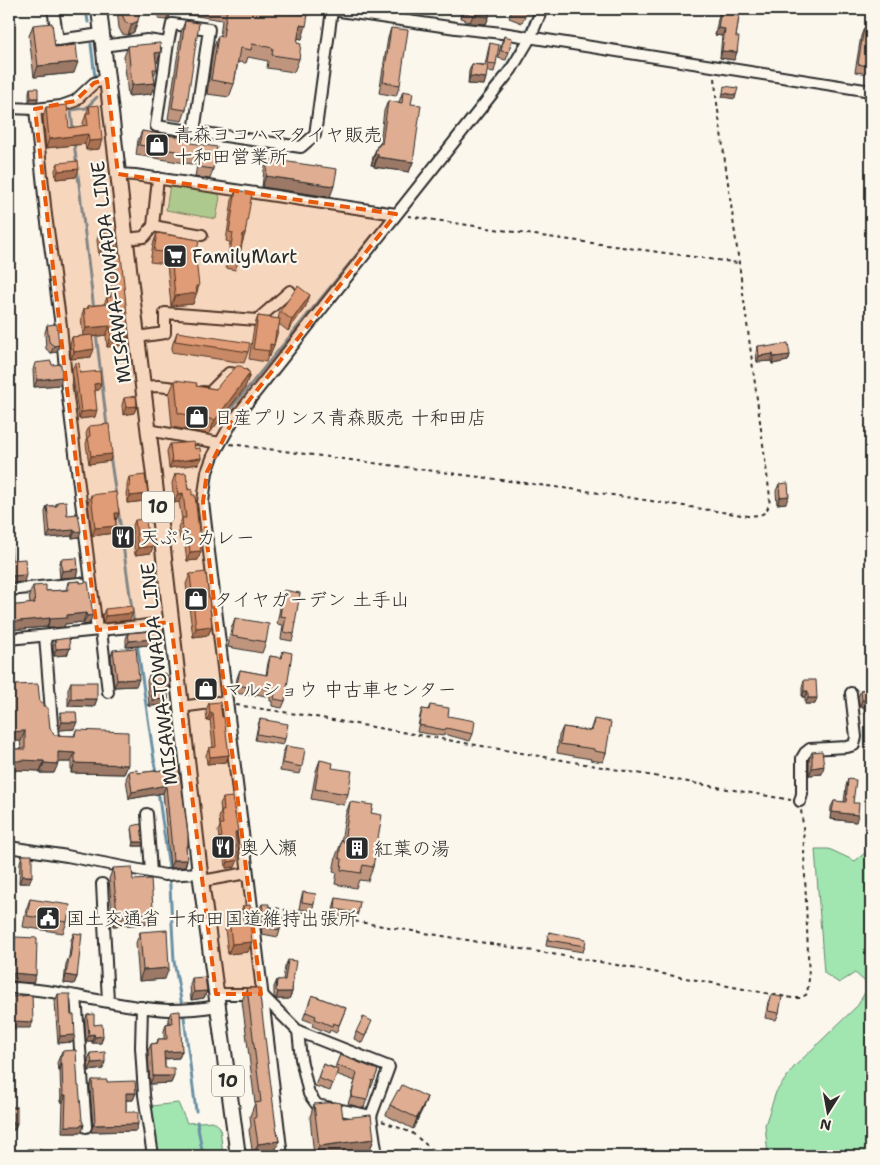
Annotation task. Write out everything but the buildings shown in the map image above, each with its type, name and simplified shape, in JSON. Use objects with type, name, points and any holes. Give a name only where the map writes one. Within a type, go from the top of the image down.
[{"type":"main road","name":"MISAWA-TOWADA LINE","points":[[99,9],[201,877],[238,1156]]},
{"type":"street","points":[[53,9],[58,40],[147,40],[168,43]]},
{"type":"street","points":[[194,132],[209,29],[172,24],[156,126],[194,132],[301,147],[315,135],[329,9],[871,91]]},
{"type":"street","points":[[282,1156],[250,904],[203,502],[207,472],[212,456],[232,422],[511,70],[530,38],[542,9]]},
{"type":"street","points":[[9,108],[35,109],[61,106],[76,101],[94,84],[107,79]]},
{"type":"street","points":[[35,109],[46,215],[91,582],[108,692]]},
{"type":"street","points":[[118,174],[158,178],[396,214]]},
{"type":"street","points":[[126,239],[144,237],[153,226],[158,178]]},
{"type":"street","points":[[153,226],[202,235]]},
{"type":"street","points":[[137,337],[165,333],[165,313],[257,320],[290,291]]},
{"type":"street","points":[[143,387],[158,386],[210,393],[229,373],[245,375]]},
{"type":"street","points":[[148,430],[220,443]]},
{"type":"street","points":[[9,590],[91,582]]},
{"type":"street","points":[[9,639],[171,622]]},
{"type":"street","points":[[45,636],[53,737]]},
{"type":"street","points":[[800,801],[802,794],[802,758],[805,753],[810,749],[848,748],[854,745],[856,737],[851,693]]},
{"type":"street","points":[[181,707],[217,702],[228,704]]},
{"type":"street","points":[[146,814],[151,872]]},
{"type":"street","points":[[9,847],[165,874],[201,877],[247,873]]},
{"type":"street","points":[[102,884],[108,1001]]},
{"type":"street","points":[[9,988],[28,988],[169,1010],[200,1009],[217,1000],[261,994]]},
{"type":"street","points":[[261,994],[298,1031],[389,1067],[371,1116],[377,1156]]},
{"type":"street","points":[[76,996],[86,1126]]},
{"type":"street","points":[[142,1007],[141,1047],[144,1095],[152,1156]]},
{"type":"street","points":[[298,1031],[301,1059],[309,1094],[317,1105],[371,1116]]},
{"type":"path","points":[[220,443],[593,492],[748,516],[760,515],[766,512],[770,497],[716,96],[714,67]]},
{"type":"path","points":[[396,214],[739,263]]},
{"type":"path","points":[[228,704],[310,716],[800,801],[803,825],[809,979],[807,994],[801,998],[792,998],[600,962],[250,904]]},
{"type":"path","points":[[371,1116],[412,1132],[440,1156]]},
{"type":"highlighted area","points":[[107,79],[118,174],[396,214],[232,422],[207,472],[203,502],[206,534],[261,994],[216,994],[171,622],[97,630],[67,389],[35,109],[75,101],[94,83]]},
{"type":"green space","points":[[170,184],[217,192],[220,197],[216,219],[166,210]]},
{"type":"green space","points":[[871,848],[871,1156],[768,1156],[765,1125],[776,1092],[794,1067],[858,1005],[869,985],[855,973],[839,983],[824,973],[815,849],[829,849],[855,861]]},
{"type":"green space","points":[[178,1103],[187,1123],[213,1121],[220,1127],[223,1156],[159,1156],[151,1106]]},
{"type":"waterway","points":[[86,9],[88,22]]},
{"type":"waterway","points":[[526,31],[536,9]]},
{"type":"waterway","points":[[396,207],[499,76],[520,43]]},
{"type":"waterway","points":[[91,44],[95,77]]},
{"type":"waterway","points":[[73,131],[71,110],[86,108],[97,97]]},
{"type":"waterway","points":[[74,142],[94,310]]},
{"type":"waterway","points":[[224,417],[386,219]]},
{"type":"waterway","points":[[96,333],[107,426]]},
{"type":"waterway","points":[[110,455],[116,496]]},
{"type":"waterway","points":[[118,509],[134,624]]},
{"type":"waterway","points":[[137,643],[156,773]]},
{"type":"waterway","points":[[158,791],[169,868],[174,961],[184,1017],[196,1111]]},
{"type":"waterway","points":[[197,1122],[203,1156]]},
{"type":"place","name":"青森ヨコハマタイヤ販売 十和田営業所","points":[[157,145]]},
{"type":"place","name":"FamilyMart","points":[[175,256]]},
{"type":"place","name":"日産プリンス青森販売 十和田店","points":[[197,417]]},
{"type":"place","name":"天ぷらカレー","points":[[123,537]]},
{"type":"place","name":"タイヤガーデン 土手山","points":[[196,599]]},
{"type":"place","name":"マルショウ 中古車センター","points":[[206,689]]},
{"type":"place","name":"奥入瀬","points":[[223,847]]},
{"type":"place","name":"紅葉の湯","points":[[357,848]]},
{"type":"place","name":"国土交通省 十和田国道維持出張所","points":[[48,918]]}]
